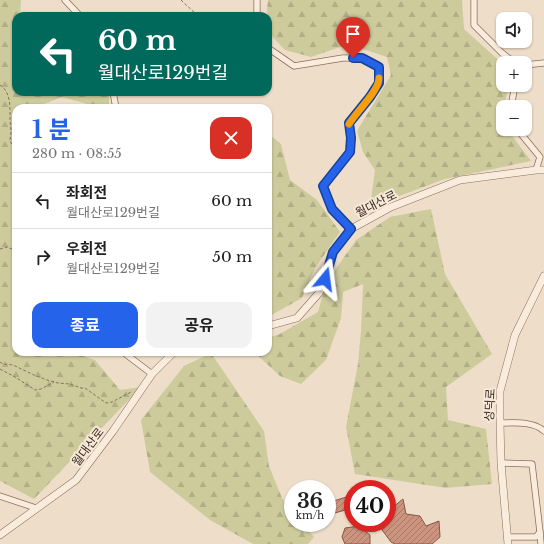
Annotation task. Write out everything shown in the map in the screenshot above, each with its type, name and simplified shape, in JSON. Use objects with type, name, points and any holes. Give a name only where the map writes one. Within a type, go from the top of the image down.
[{"type":"street","points":[[65,0],[76,12]]},
{"type":"street","points":[[257,0],[257,12]]},
{"type":"street","points":[[474,0],[474,25],[506,56]]},
{"type":"street","points":[[272,51],[294,66],[343,58],[362,58],[379,67],[379,83],[349,123],[351,138],[350,152],[323,186],[332,209],[351,229]]},
{"type":"street","points":[[532,64],[544,63]]},
{"type":"street","points":[[523,136],[540,157],[540,170]]},
{"type":"street","name":"월대산로","points":[[272,325],[297,318],[319,293],[333,252],[351,229],[391,207],[460,180],[540,170]]},
{"type":"street","name":"성덕로","points":[[508,540],[501,463],[500,391],[515,335],[544,276]]},
{"type":"street","points":[[128,356],[152,374]]},
{"type":"street","name":"월대산로","points":[[0,534],[76,480],[113,432],[152,374],[170,356]]},
{"type":"street","points":[[500,423],[526,424],[540,427],[544,431]]},
{"type":"street","points":[[501,463],[532,464],[541,544]]},
{"type":"street","points":[[0,496],[36,508]]},
{"type":"street","points":[[508,540],[536,537],[540,532]]},
{"type":"path","points":[[181,0],[194,12]]},
{"type":"path","points":[[0,85],[6,91],[10,106],[10,141],[12,145]]},
{"type":"path","points":[[0,249],[7,247],[12,249]]},
{"type":"path","points":[[0,362],[3,364],[13,365],[54,382],[85,388],[106,404],[131,392]]},
{"type":"path","points":[[0,370],[15,377],[34,390],[41,389],[54,382]]},
{"type":"green space","points":[[0,0],[21,0],[20,12],[12,12],[12,96],[109,96],[109,104],[87,104],[62,97],[44,104],[12,104],[12,356],[83,356],[95,360],[120,390],[141,387],[34,499],[0,481]]},
{"type":"green space","points":[[268,0],[462,0],[464,29],[496,58],[496,92],[507,92],[506,100],[496,100],[496,136],[512,136],[531,161],[445,179],[370,207],[375,170],[363,152],[357,131],[391,75],[387,57],[366,50],[343,46],[311,57],[285,50],[272,36],[272,12],[267,12]]},
{"type":"green space","points":[[272,136],[281,144],[290,180],[317,200],[340,232],[315,268],[302,298],[272,315]]},
{"type":"green space","points":[[431,209],[445,274],[492,354],[446,387],[448,420],[486,429],[492,484],[446,488],[355,474],[346,427],[358,364],[363,284],[343,292],[341,318],[326,360],[301,384],[280,376],[258,356],[272,356],[272,336],[278,335],[318,312],[326,283],[356,240],[390,217]]},
{"type":"green space","points":[[205,356],[213,356],[264,431],[269,466],[284,501],[284,532],[310,532],[314,537],[308,544],[253,544],[210,520],[150,472],[141,420],[184,366]]},
{"type":"building","points":[[344,498],[344,510],[336,513],[336,500]]},
{"type":"building","points":[[403,499],[406,514],[420,516],[426,526],[439,521],[440,537],[432,544],[395,544],[391,542],[384,532],[396,532],[396,505]]},
{"type":"building","points":[[344,531],[366,532],[370,535],[370,544],[345,544],[342,537]]},
{"type":"slow traffic","points":[[349,124],[370,97],[379,83],[379,78]]},
{"type":"route","points":[[325,279],[333,252],[351,229],[332,209],[323,186],[350,152],[351,138],[349,123],[379,83],[379,67],[362,58],[353,58]]}]
